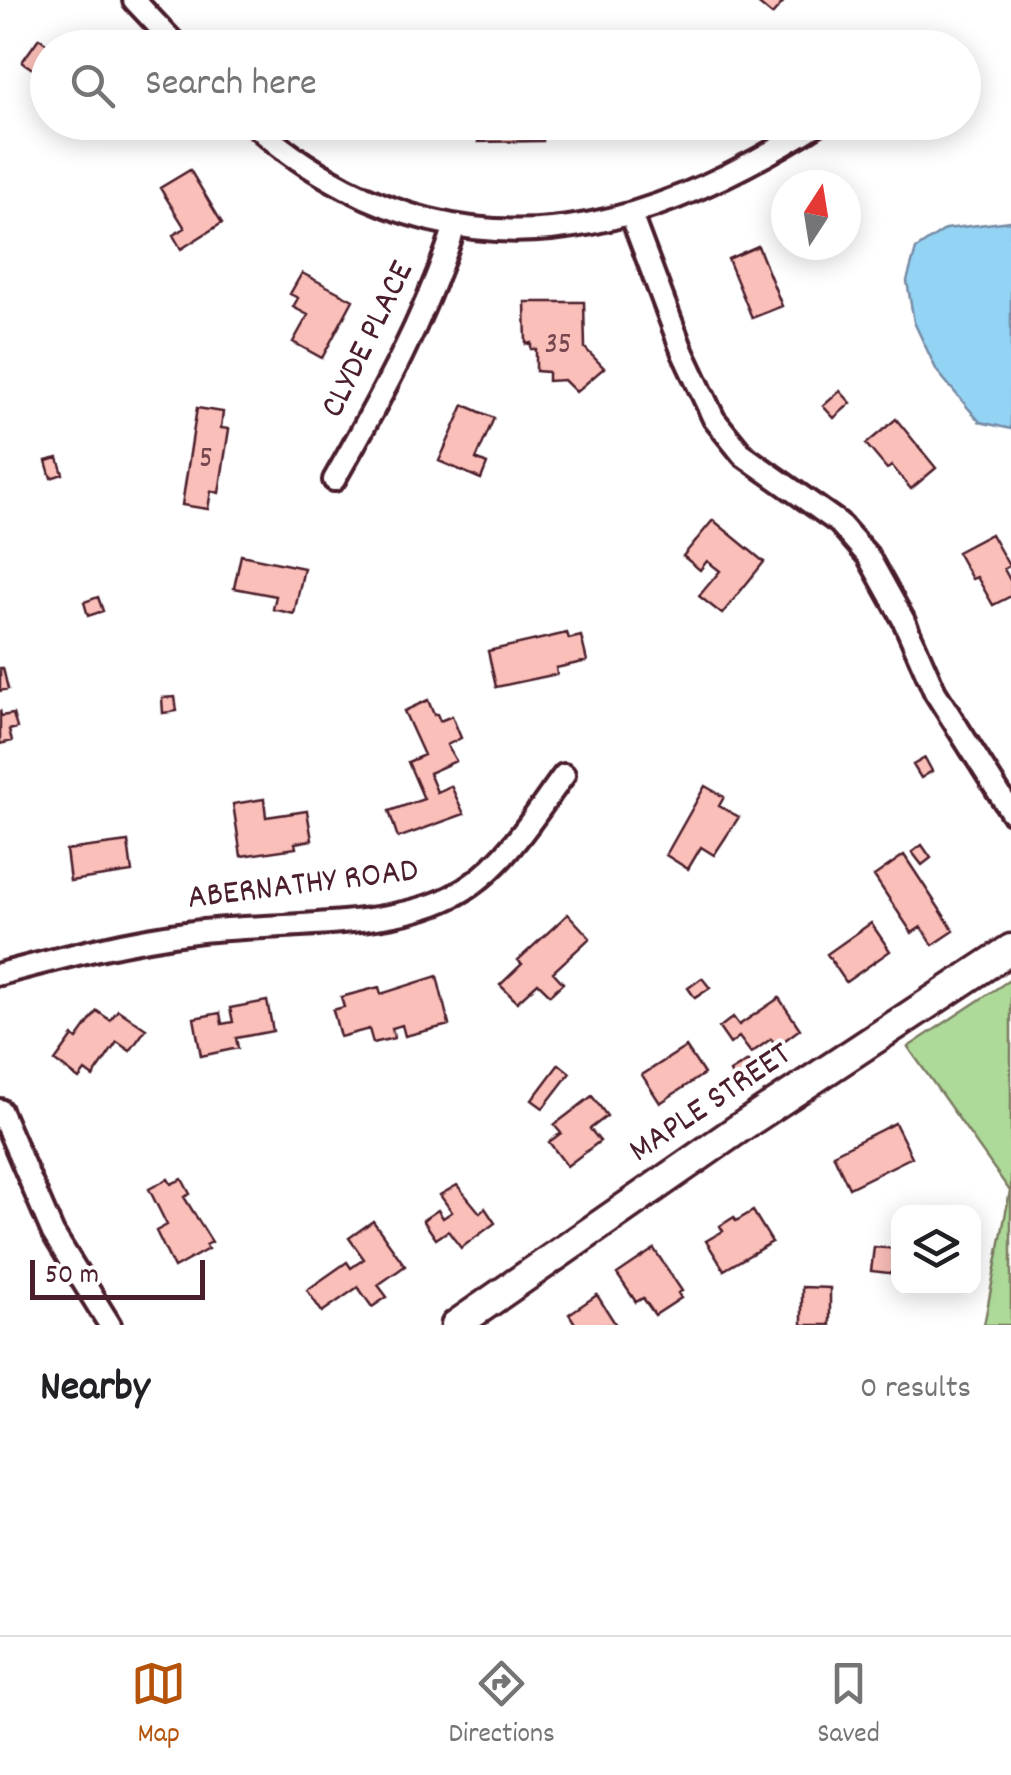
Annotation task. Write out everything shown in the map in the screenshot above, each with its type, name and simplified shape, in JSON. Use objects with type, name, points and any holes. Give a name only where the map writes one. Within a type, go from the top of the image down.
[{"type":"main road","name":"MAPLE STREET","points":[[456,1325],[741,1128],[1011,950]]},
{"type":"street","points":[[134,0],[162,30]]},
{"type":"street","points":[[269,140],[384,207],[456,226],[544,230],[631,215],[724,177],[789,140]]},
{"type":"street","points":[[631,215],[684,354],[714,420],[743,456],[839,523],[868,556],[903,619],[936,692],[1011,812]]},
{"type":"street","name":"CLYDE PLACE","points":[[334,480],[406,352],[438,280],[456,226]]},
{"type":"street","name":"ABERNATHY ROAD","points":[[0,974],[105,946],[424,907],[452,897],[480,878],[505,854],[564,775]]},
{"type":"street","points":[[0,1110],[53,1233],[110,1325]]},
{"type":"green space","points":[[1011,979],[1011,1325],[984,1325],[1010,1191],[908,1047]]},
{"type":"water","points":[[1011,221],[1011,429],[980,422],[937,371],[914,322],[907,281],[916,249],[946,229]]},
{"type":"building","points":[[754,0],[785,0],[772,15]]},
{"type":"building","points":[[30,51],[30,67],[22,62]]},
{"type":"building","points":[[478,140],[543,140],[543,141]]},
{"type":"building","points":[[190,170],[222,223],[181,249],[173,235],[185,228],[160,188]]},
{"type":"building","points":[[758,246],[782,306],[752,318],[728,259]]},
{"type":"building","points":[[302,273],[353,300],[322,358],[293,342],[308,315],[293,307],[298,298],[290,294]]},
{"type":"building","points":[[525,302],[584,302],[585,348],[604,368],[576,392],[564,380],[548,381],[548,372],[536,371],[536,349],[531,349],[531,343],[526,344]]},
{"type":"building","points":[[840,391],[851,403],[834,418],[823,406]]},
{"type":"building","points":[[464,405],[494,418],[476,459],[487,464],[481,479],[439,461]]},
{"type":"building","points":[[197,408],[223,412],[221,428],[229,429],[219,493],[211,491],[208,509],[182,505]]},
{"type":"building","points":[[896,419],[936,468],[911,489],[866,444]]},
{"type":"building","points":[[58,458],[63,474],[51,478],[46,461]]},
{"type":"building","points":[[713,520],[764,562],[722,614],[699,596],[720,571],[707,561],[700,570],[683,556]]},
{"type":"building","points":[[991,534],[1009,566],[1004,569],[1011,582],[1011,596],[993,605],[957,552]]},
{"type":"building","points":[[241,555],[304,568],[294,614],[273,609],[276,596],[234,588]]},
{"type":"building","points":[[98,597],[103,611],[88,616],[84,602]]},
{"type":"building","points":[[567,633],[569,639],[581,636],[587,661],[556,668],[557,674],[496,687],[488,651]]},
{"type":"building","points":[[0,668],[8,689],[0,691]]},
{"type":"building","points":[[175,697],[177,711],[163,713],[162,698]]},
{"type":"building","points":[[428,700],[440,721],[452,716],[461,738],[447,745],[456,761],[429,773],[437,792],[451,786],[464,814],[398,838],[389,811],[424,799],[408,762],[424,755],[404,711]]},
{"type":"building","points":[[0,710],[1,716],[13,714],[17,728],[9,730],[12,741],[0,744]]},
{"type":"building","points":[[925,758],[932,771],[921,778],[913,765]]},
{"type":"building","points":[[705,786],[724,797],[719,806],[739,817],[714,855],[701,847],[688,869],[666,855]]},
{"type":"building","points":[[264,799],[266,817],[307,811],[312,840],[295,843],[296,848],[241,856],[233,804]]},
{"type":"building","points":[[128,842],[132,872],[70,881],[66,850]]},
{"type":"building","points":[[922,845],[931,858],[922,865],[912,852]]},
{"type":"building","points":[[904,855],[954,931],[933,945],[921,927],[912,933],[874,876]]},
{"type":"building","points":[[568,914],[590,938],[553,972],[563,983],[550,995],[538,983],[517,1002],[500,985],[522,964],[518,960]]},
{"type":"building","points":[[871,923],[890,951],[846,982],[827,954]]},
{"type":"building","points":[[437,976],[449,1025],[405,1036],[402,1025],[392,1028],[394,1038],[373,1043],[369,1029],[340,1037],[333,1010],[344,1007],[341,997],[379,987],[381,994]]},
{"type":"building","points":[[702,978],[710,988],[695,998],[688,988]]},
{"type":"building","points":[[779,998],[800,1029],[777,1046],[771,1039],[751,1053],[739,1037],[730,1044],[719,1028],[733,1017],[739,1025]]},
{"type":"building","points":[[267,1001],[273,1031],[236,1038],[238,1048],[201,1056],[194,1018],[220,1013],[222,1024],[233,1022],[230,1008]]},
{"type":"building","points":[[118,1010],[146,1029],[130,1051],[117,1042],[93,1077],[85,1071],[79,1079],[55,1061],[97,1011],[110,1020]]},
{"type":"building","points":[[686,1047],[704,1074],[660,1103],[642,1075]]},
{"type":"building","points":[[748,1061],[758,1078],[739,1089],[730,1072]]},
{"type":"building","points":[[559,1064],[570,1073],[543,1108],[532,1100]]},
{"type":"building","points":[[592,1096],[607,1116],[590,1129],[600,1141],[567,1166],[549,1142],[561,1133],[554,1125]]},
{"type":"building","points":[[895,1123],[912,1157],[849,1188],[833,1154]]},
{"type":"building","points":[[168,1179],[171,1184],[182,1179],[190,1194],[184,1197],[212,1242],[206,1245],[208,1249],[174,1268],[156,1231],[167,1225],[149,1189]]},
{"type":"building","points":[[457,1185],[480,1213],[485,1208],[495,1223],[461,1248],[448,1231],[436,1239],[423,1220],[438,1210],[443,1218],[452,1212],[440,1195]]},
{"type":"building","points":[[753,1211],[772,1242],[724,1270],[706,1241],[723,1231],[720,1226],[734,1217],[736,1221]]},
{"type":"building","points":[[373,1221],[405,1266],[378,1285],[387,1297],[372,1307],[358,1287],[322,1312],[307,1290],[347,1262],[351,1268],[364,1259],[349,1238]]},
{"type":"building","points":[[874,1247],[891,1248],[891,1273],[871,1271]]},
{"type":"building","points":[[654,1249],[682,1291],[678,1293],[681,1298],[655,1315],[643,1298],[636,1302],[617,1274]]},
{"type":"building","points":[[802,1287],[830,1288],[830,1325],[802,1325]]},
{"type":"building","points":[[597,1295],[616,1325],[576,1325],[569,1314]]}]
